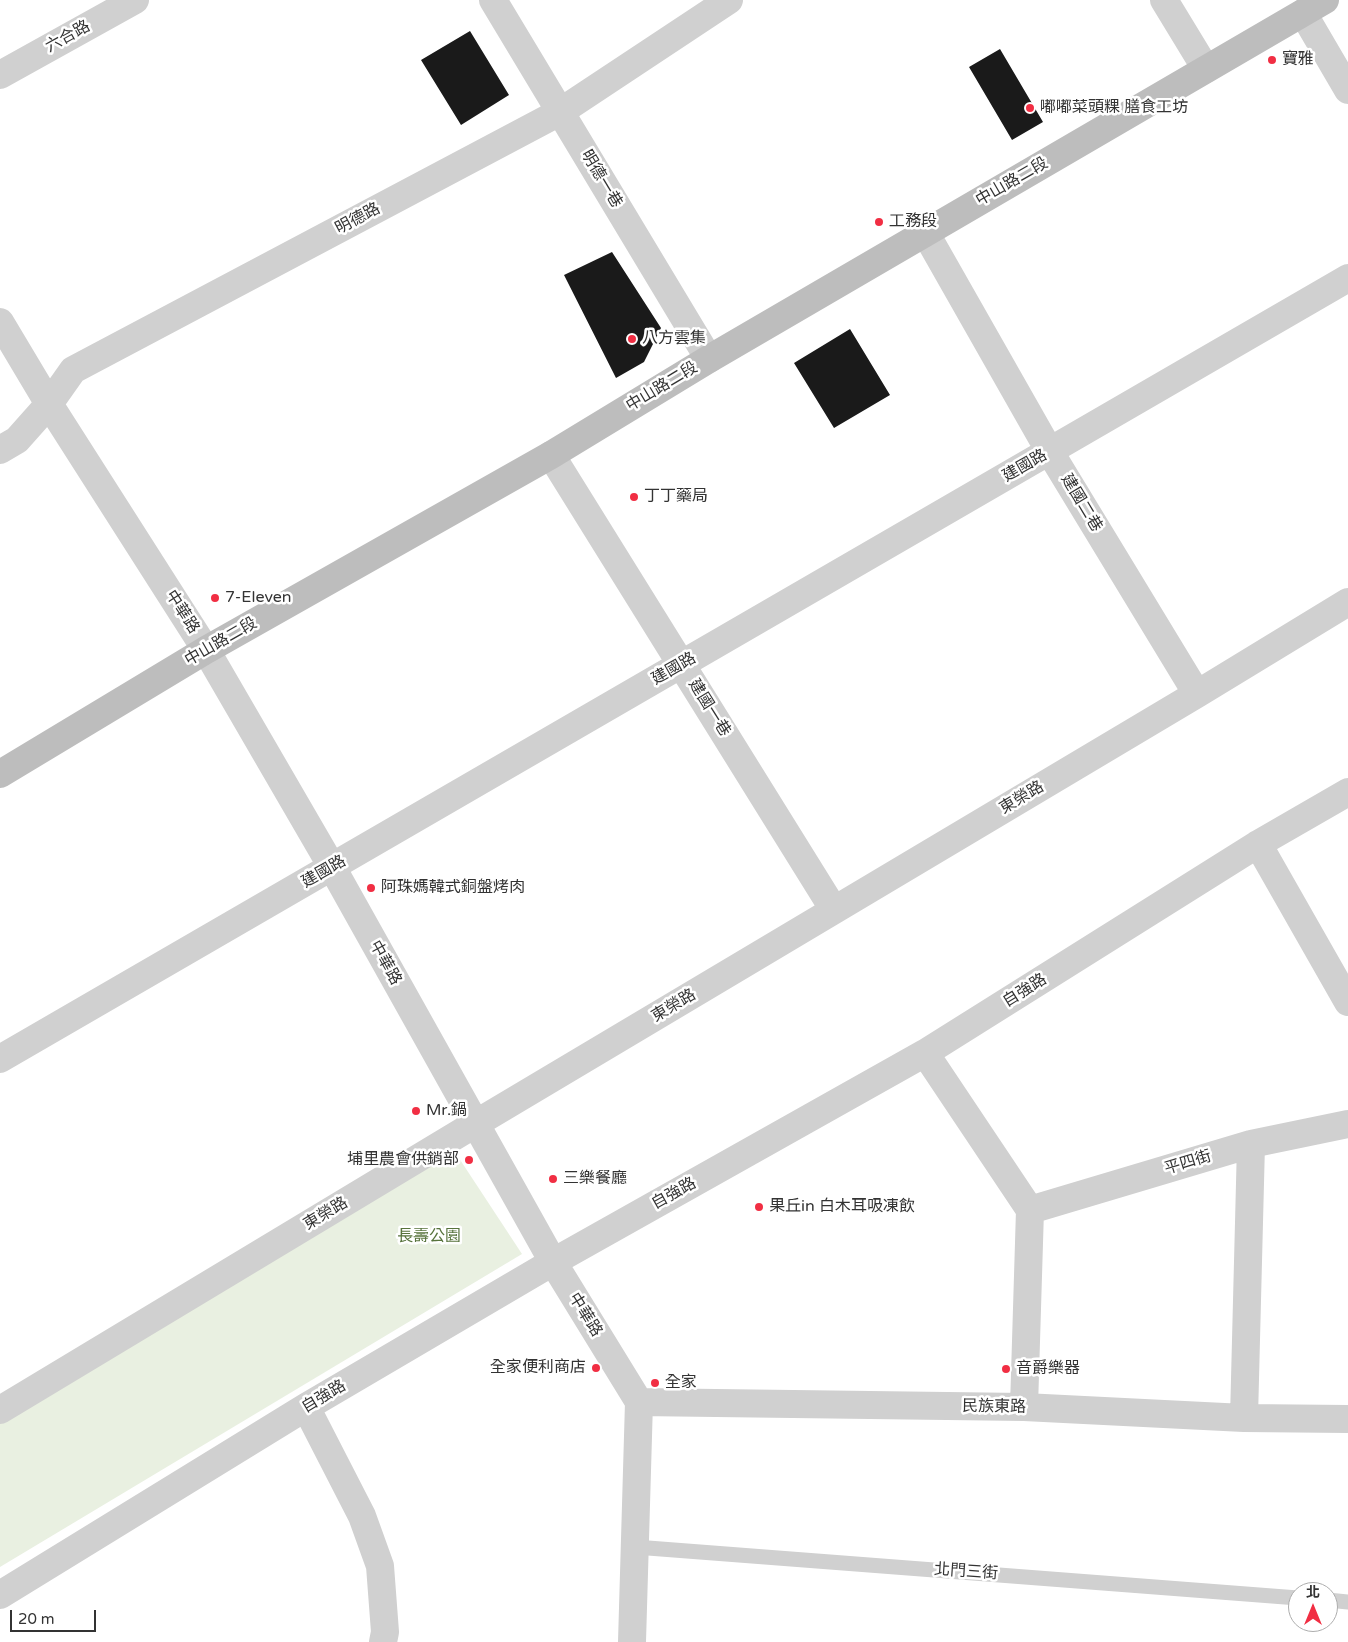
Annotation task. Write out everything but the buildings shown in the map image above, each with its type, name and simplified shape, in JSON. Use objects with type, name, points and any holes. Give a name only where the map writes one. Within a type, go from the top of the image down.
[{"type":"street","name":"六合路","points":[[0,75],[135,0]]},
{"type":"street","name":"明德一巷","points":[[493,0],[709,359]]},
{"type":"street","name":"明德路","points":[[0,450],[17,440],[49,404],[73,370],[560,112],[730,0]]},
{"type":"street","points":[[1164,0],[1206,69]]},
{"type":"street","points":[[1314,6],[1348,90]]},
{"type":"street","name":"中山路二段","points":[[0,774],[206,650],[551,455],[709,359],[1314,6]]},
{"type":"street","name":"建國二巷","points":[[925,232],[1050,452],[1197,694]]},
{"type":"street","name":"建國路","points":[[0,1059],[1348,278]]},
{"type":"street","name":"中華路","points":[[0,322],[49,404],[206,650],[332,867],[552,1262],[640,1402]]},
{"type":"street","name":"建國一巷","points":[[551,455],[834,910]]},
{"type":"street","name":"東榮路","points":[[0,1410],[1348,602]]},
{"type":"street","name":"自強路","points":[[0,1595],[306,1407],[552,1262],[924,1053],[1258,844],[1348,792]]},
{"type":"street","points":[[1258,844],[1348,1002]]},
{"type":"street","points":[[924,1053],[1030,1210],[1024,1407]]},
{"type":"street","name":"平四街","points":[[1030,1210],[1251,1144],[1348,1124]]},
{"type":"street","points":[[1244,1418],[1251,1144]]},
{"type":"street","points":[[632,1642],[640,1402]]},
{"type":"street","name":"民族東路","points":[[640,1402],[1024,1407],[1244,1418],[1348,1419]]},
{"type":"street","points":[[306,1407],[362,1516],[380,1566],[385,1632],[382,1642]]},
{"type":"lane","name":"北門三街","points":[[635,1546],[1288,1597]]},
{"type":"green space","name":"長壽公園","points":[[453,1149],[522,1254],[0,1567],[0,1422]]},
{"type":"place","name":"寶雅","points":[[1272,60]]},
{"type":"place","name":"嘟嘟菜頭粿 膳食工坊","points":[[1030,108]]},
{"type":"place","name":"工務段","points":[[879,222]]},
{"type":"place","name":"八方雲集","points":[[632,339]]},
{"type":"place","name":"丁丁藥局","points":[[634,497]]},
{"type":"place","name":"7-Eleven","points":[[215,598]]},
{"type":"place","name":"阿珠媽韓式銅盤烤肉","points":[[371,888]]},
{"type":"place","name":"Mr.鍋","points":[[416,1111]]},
{"type":"place","name":"埔里農會供銷部","points":[[469,1160]]},
{"type":"place","name":"三樂餐廳","points":[[553,1179]]},
{"type":"place","name":"果丘in 白木耳吸凍飲","points":[[759,1207]]},
{"type":"place","name":"全家便利商店","points":[[596,1368]]},
{"type":"place","name":"音爵樂器","points":[[1006,1369]]},
{"type":"place","name":"全家","points":[[655,1383]]}]
